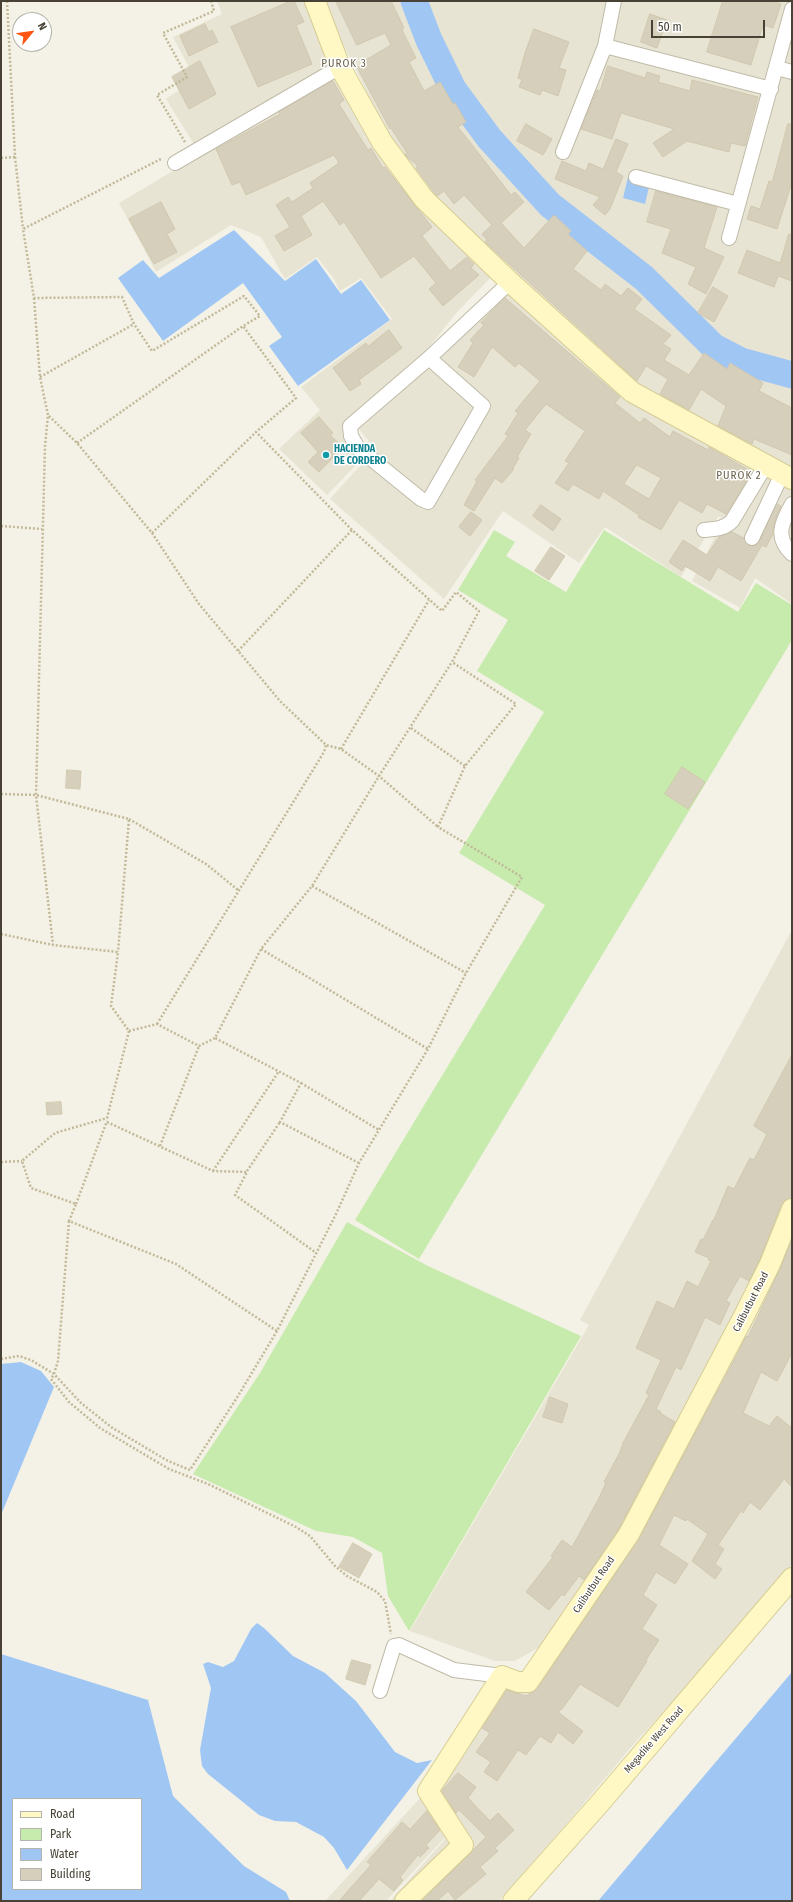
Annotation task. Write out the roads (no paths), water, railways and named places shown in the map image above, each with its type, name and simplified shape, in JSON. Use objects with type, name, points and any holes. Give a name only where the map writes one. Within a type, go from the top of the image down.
[{"type":"street","points":[[314,1],[340,67],[382,142],[424,199],[510,282],[632,392],[780,472]]},
{"type":"street","points":[[563,152],[605,46],[614,1]]},
{"type":"street","points":[[729,238],[792,9]]},
{"type":"street","points":[[605,46],[771,89]]},
{"type":"street","points":[[171,160],[340,67]]},
{"type":"street","points":[[776,68],[792,72]]},
{"type":"street","points":[[636,177],[738,204]]},
{"type":"street","points":[[429,358],[483,406],[428,502],[421,499],[358,448],[351,436],[350,426],[429,358],[510,282]]},
{"type":"street","points":[[704,530],[718,529],[727,526],[780,472]]},
{"type":"street","points":[[752,538],[780,472]]},
{"type":"street","points":[[792,504],[782,521],[781,536],[786,548],[792,554]]},
{"type":"street","name":"Calibutbut Road","points":[[502,1676],[518,1682],[528,1682],[628,1534],[745,1314],[770,1264],[792,1210]]},
{"type":"street","name":"Megadike West Road","points":[[513,1901],[605,1797],[792,1578]]},
{"type":"street","points":[[380,1691],[394,1646],[399,1645],[454,1670],[502,1676],[428,1791],[463,1845],[405,1901]]},
{"type":"water","points":[[628,177],[650,183],[645,204],[623,198]]},
{"type":"water","points":[[234,230],[285,281],[316,259],[341,294],[361,280],[390,320],[298,386],[269,346],[282,337],[243,283],[163,341],[118,278],[143,260],[159,278]]},
{"type":"water","points":[[21,1362],[41,1371],[54,1387],[1,1515],[1,1364]]},
{"type":"water","points":[[257,1623],[293,1656],[325,1673],[356,1701],[395,1752],[417,1763],[432,1760],[347,1870],[334,1848],[324,1837],[296,1822],[275,1821],[259,1815],[208,1774],[202,1766],[200,1750],[211,1688],[203,1664],[208,1662],[223,1667],[234,1661],[251,1629]]},
{"type":"water","points":[[1,1654],[148,1700],[173,1796],[244,1866],[286,1892],[290,1901],[1,1901]]},
{"type":"water","points":[[792,1672],[792,1901],[598,1901]]},
{"type":"waterway","points":[[414,1],[429,40],[453,89],[489,138],[550,205],[644,278],[714,347],[741,361],[792,375]]},
{"type":"place","name":"HACIENDA DE CORDERO","points":[[326,455]]},
{"type":"district","name":"PUROK 3","points":[[344,64]]},
{"type":"district","name":"PUROK 2","points":[[739,476]]}]
